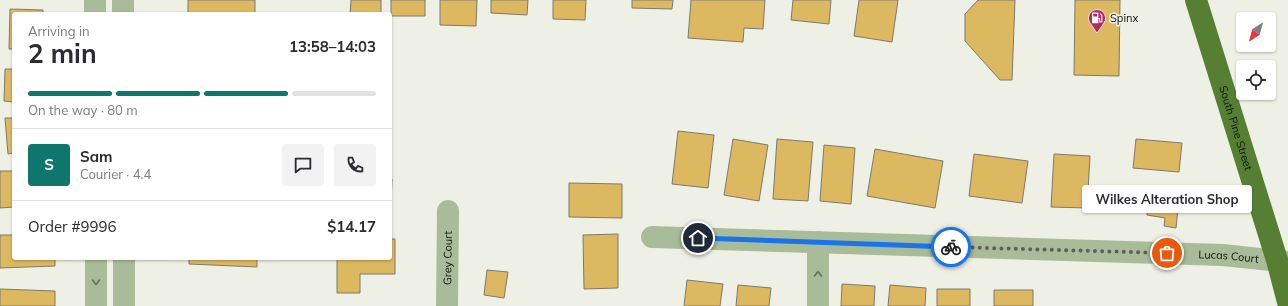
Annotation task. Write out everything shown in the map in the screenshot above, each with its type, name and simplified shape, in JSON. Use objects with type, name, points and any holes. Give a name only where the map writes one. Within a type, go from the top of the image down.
[{"type":"highway","name":"South Pine Street","points":[[1196,0],[1283,261],[1288,302]]},
{"type":"street","points":[[95,0],[95,12]]},
{"type":"street","points":[[124,0],[124,12]]},
{"type":"street","name":"Grey Court","points":[[447,306],[448,211]]},
{"type":"street","name":"Lucas Court","points":[[652,237],[1223,255],[1283,261]]},
{"type":"street","points":[[818,242],[818,306]]},
{"type":"street","points":[[96,260],[96,306]]},
{"type":"street","points":[[124,260],[124,306]]},
{"type":"building","points":[[188,0],[255,0],[255,12],[188,12]]},
{"type":"building","points":[[351,0],[381,0],[381,12],[350,12]]},
{"type":"building","points":[[391,0],[425,0],[425,16],[392,16]]},
{"type":"building","points":[[440,0],[477,0],[476,26],[440,25]]},
{"type":"building","points":[[491,0],[528,0],[527,15],[491,13]]},
{"type":"building","points":[[553,0],[586,0],[585,20],[553,19]]},
{"type":"building","points":[[632,0],[673,0],[672,9],[632,8]]},
{"type":"building","points":[[691,0],[765,0],[763,29],[744,28],[743,42],[688,38]]},
{"type":"building","points":[[793,0],[831,0],[829,24],[791,20]]},
{"type":"building","points":[[859,0],[898,0],[892,42],[854,36]]},
{"type":"building","points":[[978,0],[1015,0],[1012,80],[1000,80],[965,41],[965,14]]},
{"type":"building","points":[[1075,0],[1120,0],[1119,76],[1074,75]]},
{"type":"building","points":[[10,9],[43,10],[43,12],[12,12],[12,49],[9,49]]},
{"type":"building","points":[[5,69],[12,69],[12,102],[4,101]]},
{"type":"building","points":[[5,118],[12,118],[12,153],[8,154]]},
{"type":"building","points":[[678,131],[714,135],[708,188],[672,184]]},
{"type":"building","points":[[733,139],[768,145],[759,201],[724,195]]},
{"type":"building","points":[[777,139],[813,142],[808,201],[773,199]]},
{"type":"building","points":[[1136,139],[1182,143],[1179,172],[1133,168]]},
{"type":"building","points":[[824,145],[855,148],[851,204],[820,201]]},
{"type":"building","points":[[875,149],[943,161],[935,208],[867,196]]},
{"type":"building","points":[[974,154],[1028,161],[1022,203],[969,196]]},
{"type":"building","points":[[1054,154],[1090,156],[1087,208],[1051,207]]},
{"type":"building","points":[[0,171],[12,171],[12,207],[0,208]]},
{"type":"building","points":[[569,183],[622,184],[622,218],[569,217]]},
{"type":"building","points":[[1150,187],[1180,190],[1176,228],[1164,226],[1165,218],[1147,215]]},
{"type":"building","points":[[618,234],[618,288],[584,289],[583,235]]},
{"type":"building","points":[[0,235],[12,235],[12,260],[55,260],[55,266],[0,268]]},
{"type":"building","points":[[392,239],[395,239],[395,274],[360,274],[360,293],[337,293],[337,260],[392,260]]},
{"type":"building","points":[[189,260],[257,260],[257,267],[189,264]]},
{"type":"building","points":[[487,270],[508,272],[504,298],[484,295]]},
{"type":"building","points":[[687,280],[723,284],[720,306],[684,306]]},
{"type":"building","points":[[842,284],[875,286],[874,306],[841,306]]},
{"type":"building","points":[[738,285],[771,288],[769,306],[736,306]]},
{"type":"building","points":[[890,285],[926,288],[925,306],[888,306]]},
{"type":"building","points":[[0,289],[55,291],[55,306],[0,306]]},
{"type":"building","points":[[937,289],[970,289],[970,306],[937,306]]},
{"type":"building","points":[[994,290],[1033,290],[1033,306],[994,306]]},
{"type":"way so far","points":[[951,247],[1167,253]]},
{"type":"place","name":"Spinx","points":[[1097,33]]},
{"type":"place","name":"Wilkes Alteration Shop","points":[[1167,253]]},
{"type":"route","points":[[698,238],[951,247]]}]
